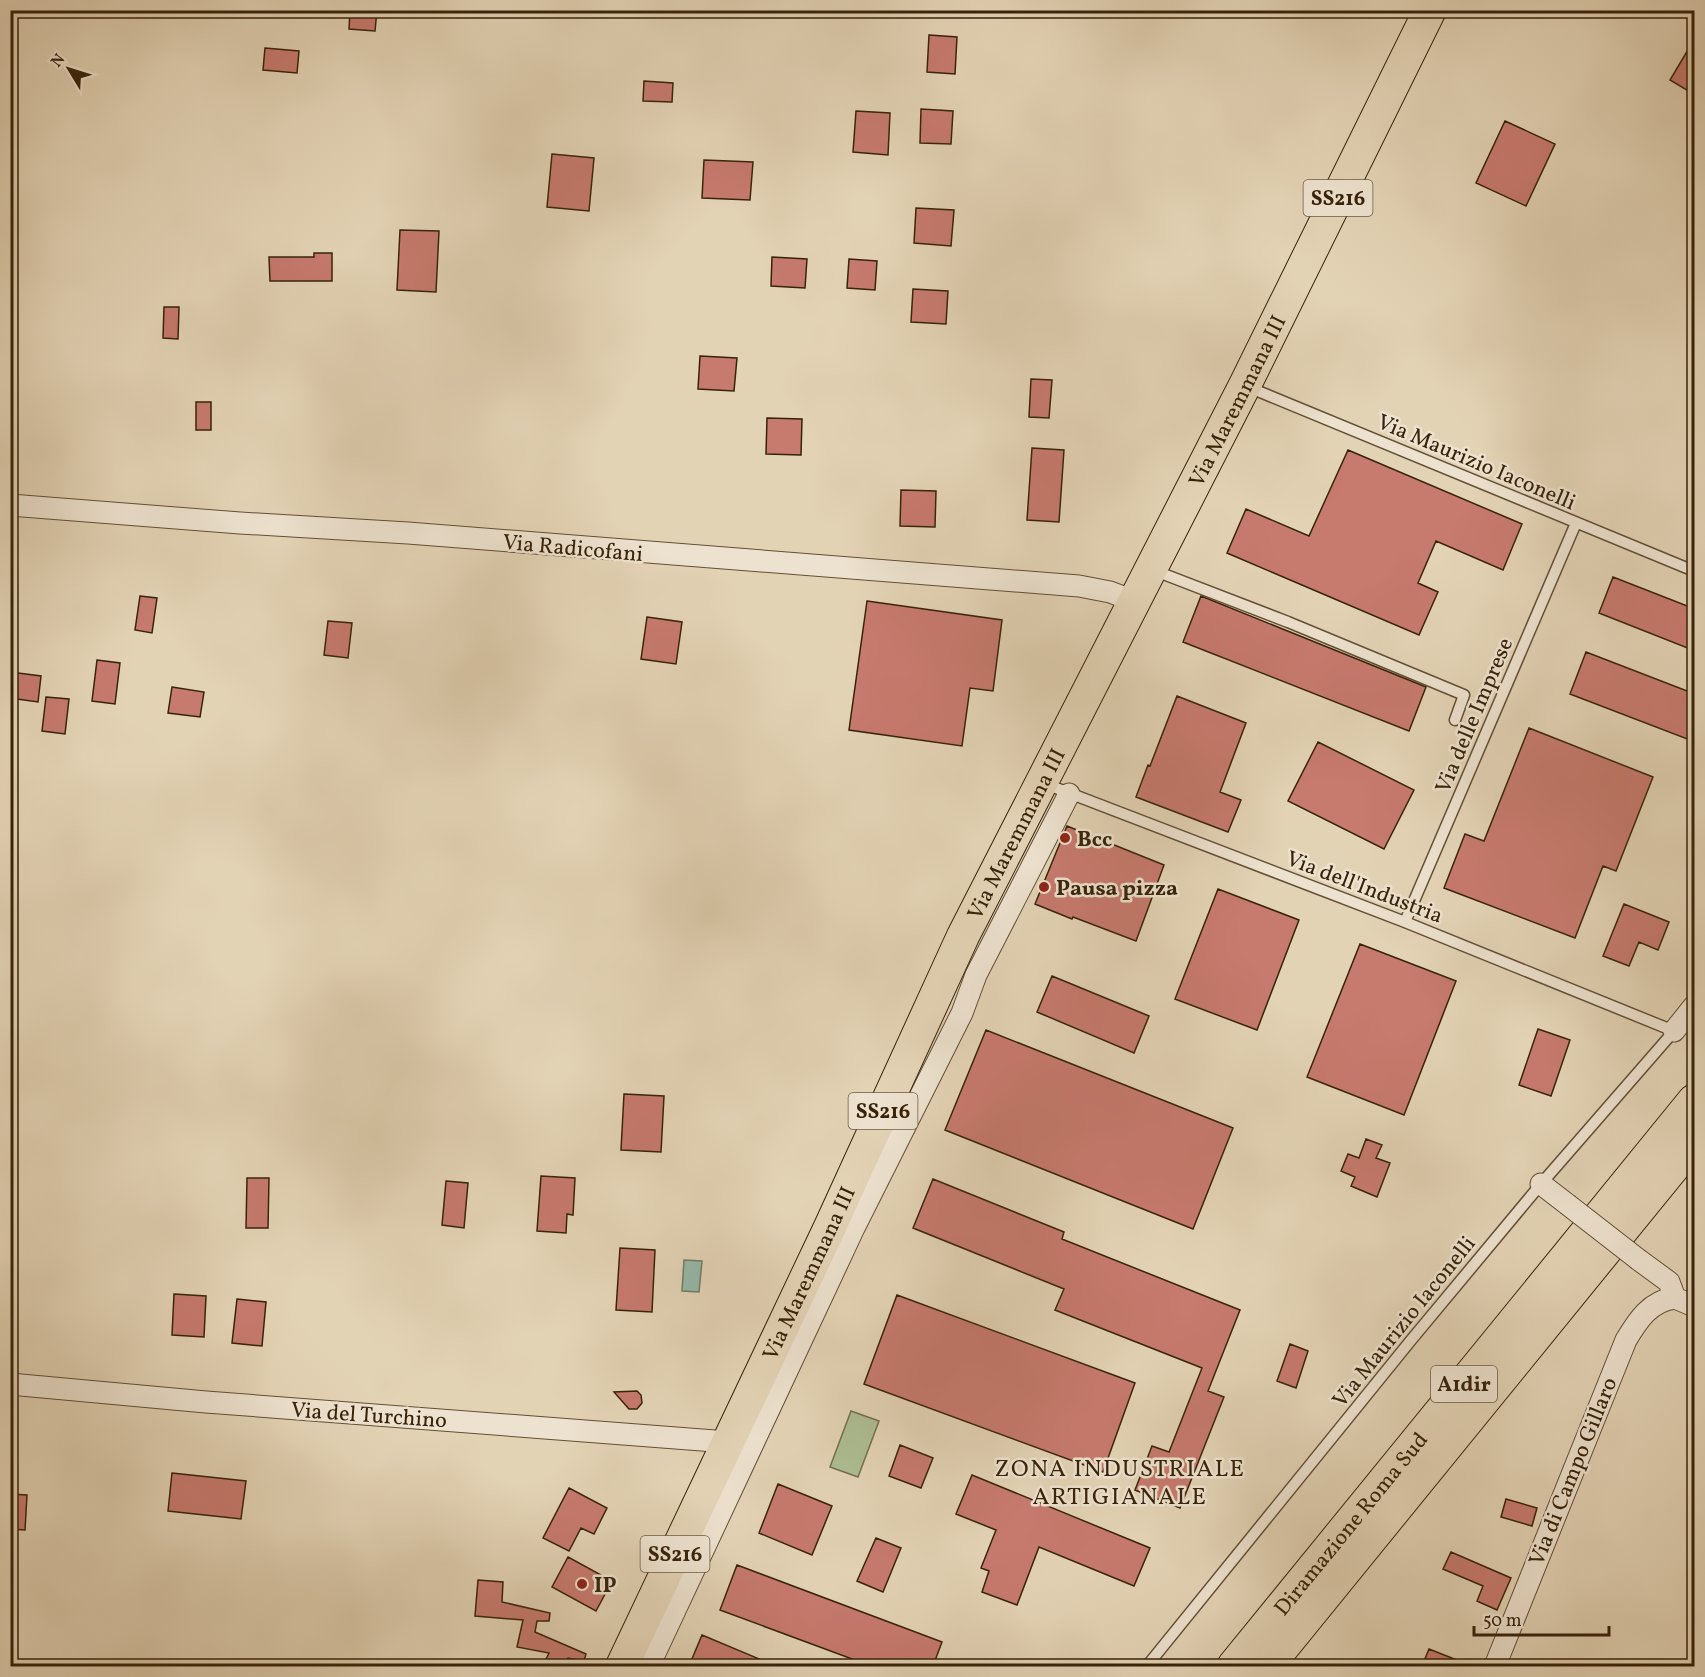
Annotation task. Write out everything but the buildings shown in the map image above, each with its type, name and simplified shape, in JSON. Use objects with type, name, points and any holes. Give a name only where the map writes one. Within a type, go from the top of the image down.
[{"type":"highway","name":"Diramazione Roma Sud","points":[[1234,1666],[1695,1101]]},
{"type":"highway","name":"Diramazione Roma Sud","points":[[1267,1666],[1695,1141]]},
{"type":"main road","name":"Via Maremmana III","points":[[622,1666],[830,1227],[963,936],[1245,385],[1430,10]]},
{"type":"street","name":"Via Radicofani","points":[[10,505],[240,523],[408,533],[1056,584],[1098,589],[1134,601]]},
{"type":"street","points":[[649,1666],[854,1228],[962,1013],[976,975],[1070,794]]},
{"type":"street","points":[[1674,1031],[1695,1004]]},
{"type":"street","points":[[1541,1184],[1669,1282],[1685,1302]]},
{"type":"street","name":"Via di Campo Gillaro","points":[[1495,1666],[1626,1340],[1650,1307],[1665,1299],[1685,1302]]},
{"type":"street","name":"Via del Turchino","points":[[10,1384],[195,1401],[728,1442]]},
{"type":"lane","name":"Via Maurizio Iaconelli","points":[[1245,385],[1576,524],[1695,571]]},
{"type":"lane","name":"Via delle Imprese","points":[[1405,922],[1576,524]]},
{"type":"lane","points":[[1150,569],[1288,622],[1464,695],[1455,720]]},
{"type":"lane","name":"Via dell'Industria","points":[[1040,782],[1405,922],[1674,1031]]},
{"type":"lane","name":"Via Maurizio Iaconelli","points":[[1147,1666],[1412,1339],[1541,1184],[1674,1031]]},
{"type":"shaded area","points":[[684,1260],[702,1261],[699,1292],[682,1291]]},
{"type":"shaded area","points":[[851,1411],[879,1421],[858,1477],[830,1467]]},
{"type":"place","name":"Bcc","points":[[1065,838]]},
{"type":"place","name":"Pausa pizza","points":[[1044,887]]},
{"type":"place","name":"IP","points":[[582,1584]]},
{"type":"district","name":"ZONA INDUSTRIALE ARTIGIANALE","points":[[1120,1482]]}]
